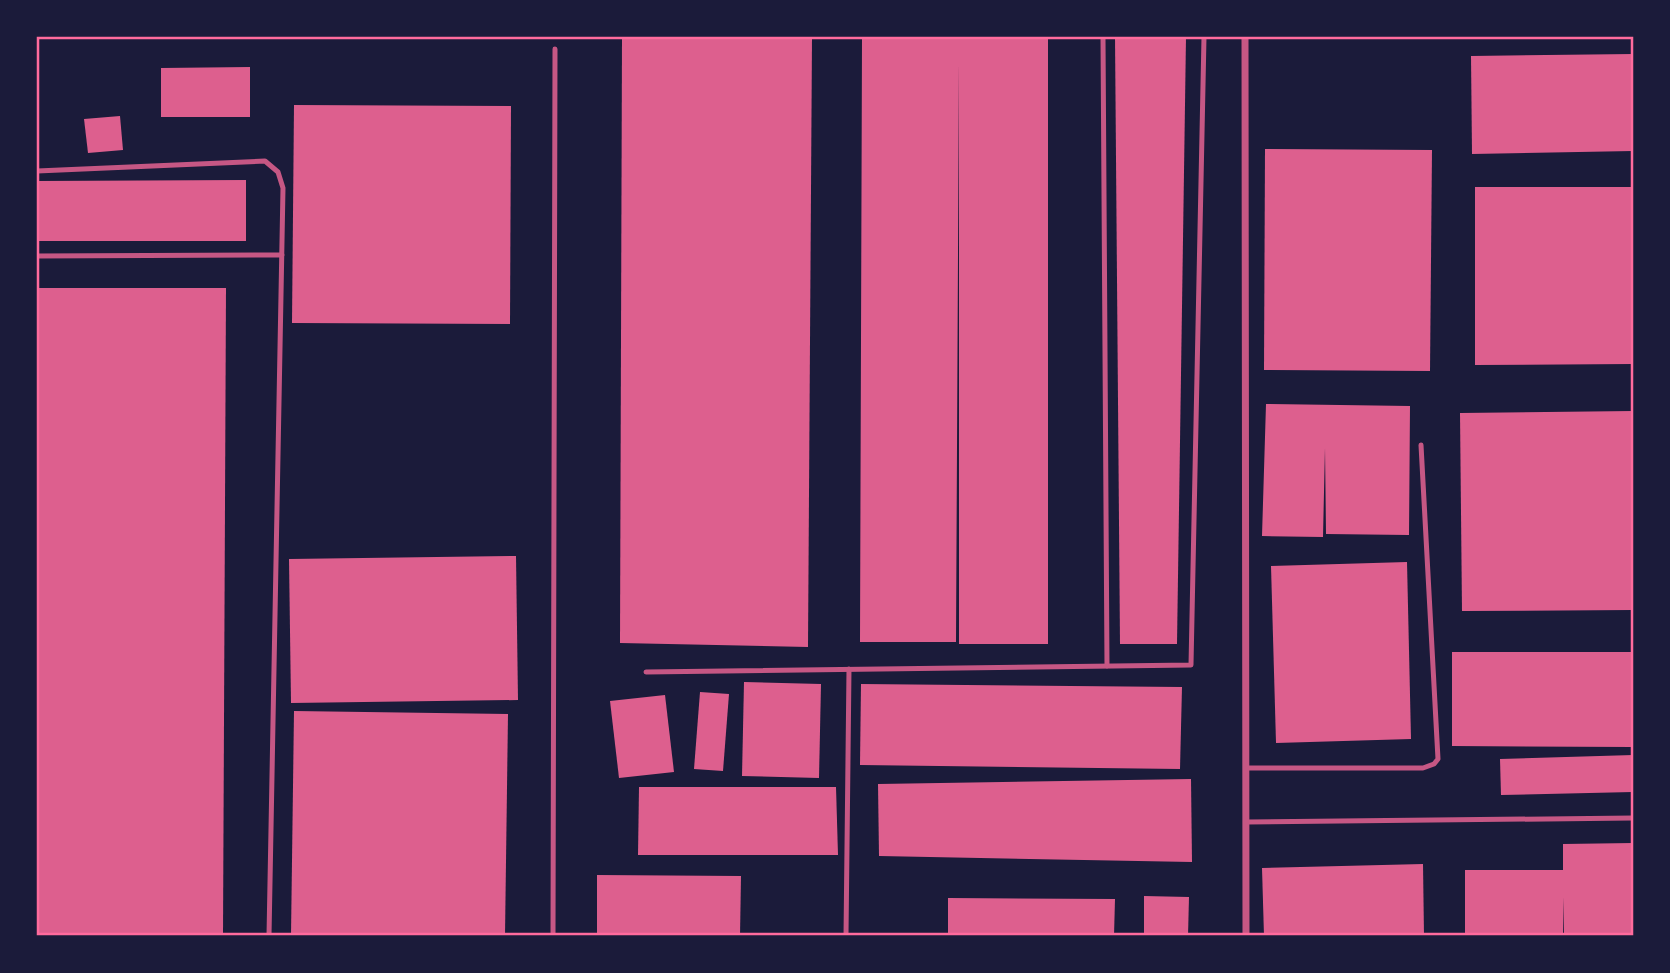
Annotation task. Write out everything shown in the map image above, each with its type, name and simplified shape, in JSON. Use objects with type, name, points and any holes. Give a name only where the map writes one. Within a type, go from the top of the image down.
[{"type":"street","points":[[1245,37],[1246,936]]},
{"type":"lane","points":[[1103,37],[1107,666]]},
{"type":"lane","points":[[646,672],[1191,665],[1204,37]]},
{"type":"lane","points":[[553,936],[555,49]]},
{"type":"lane","points":[[37,171],[265,162],[278,172],[283,188],[269,936]]},
{"type":"lane","points":[[37,256],[282,255]]},
{"type":"lane","points":[[1247,768],[1423,768],[1434,764],[1438,759],[1421,445]]},
{"type":"lane","points":[[846,936],[849,669]]},
{"type":"lane","points":[[1247,822],[1633,818]]},
{"type":"building","points":[[622,37],[812,37],[808,647],[620,643]]},
{"type":"building","points":[[862,37],[1048,37],[1048,644],[959,644],[959,62],[956,642],[860,642]]},
{"type":"building","points":[[1115,37],[1186,37],[1177,644],[1120,644]]},
{"type":"building","points":[[1633,54],[1633,151],[1472,154],[1471,56]]},
{"type":"building","points":[[250,67],[250,117],[161,117],[161,68]]},
{"type":"building","points":[[294,105],[511,106],[510,324],[292,323]]},
{"type":"building","points":[[120,116],[123,150],[88,153],[84,119]]},
{"type":"building","points":[[1265,149],[1432,150],[1430,371],[1264,370]]},
{"type":"building","points":[[246,180],[246,241],[37,241],[37,181]]},
{"type":"building","points":[[1475,187],[1633,187],[1633,364],[1475,365]]},
{"type":"building","points":[[37,288],[226,288],[223,936],[37,936]]},
{"type":"building","points":[[1266,404],[1410,406],[1409,535],[1326,534],[1325,448],[1323,537],[1262,536]]},
{"type":"building","points":[[1633,411],[1633,610],[1462,611],[1460,413]]},
{"type":"building","points":[[516,556],[518,700],[291,703],[289,559]]},
{"type":"building","points":[[1407,562],[1411,739],[1276,743],[1271,566]]},
{"type":"building","points":[[1452,652],[1633,652],[1633,747],[1452,746]]},
{"type":"building","points":[[744,682],[821,684],[819,778],[742,776]]},
{"type":"building","points":[[861,684],[1182,687],[1180,769],[860,765]]},
{"type":"building","points":[[700,692],[729,694],[723,771],[694,769]]},
{"type":"building","points":[[665,695],[674,772],[619,778],[610,701]]},
{"type":"building","points":[[294,711],[508,714],[505,936],[291,936]]},
{"type":"building","points":[[1633,755],[1633,792],[1501,795],[1500,759]]},
{"type":"building","points":[[1191,779],[1192,862],[879,856],[878,784]]},
{"type":"building","points":[[639,787],[836,787],[838,855],[638,855]]},
{"type":"building","points":[[1633,843],[1633,936],[1564,936],[1564,897],[1563,936],[1465,936],[1465,870],[1563,870],[1563,844]]},
{"type":"building","points":[[1423,864],[1424,936],[1264,936],[1262,868]]},
{"type":"building","points":[[597,875],[741,876],[740,936],[597,936]]},
{"type":"building","points":[[1144,896],[1189,897],[1188,936],[1144,936]]},
{"type":"building","points":[[948,898],[1115,899],[1114,936],[948,936]]}]
